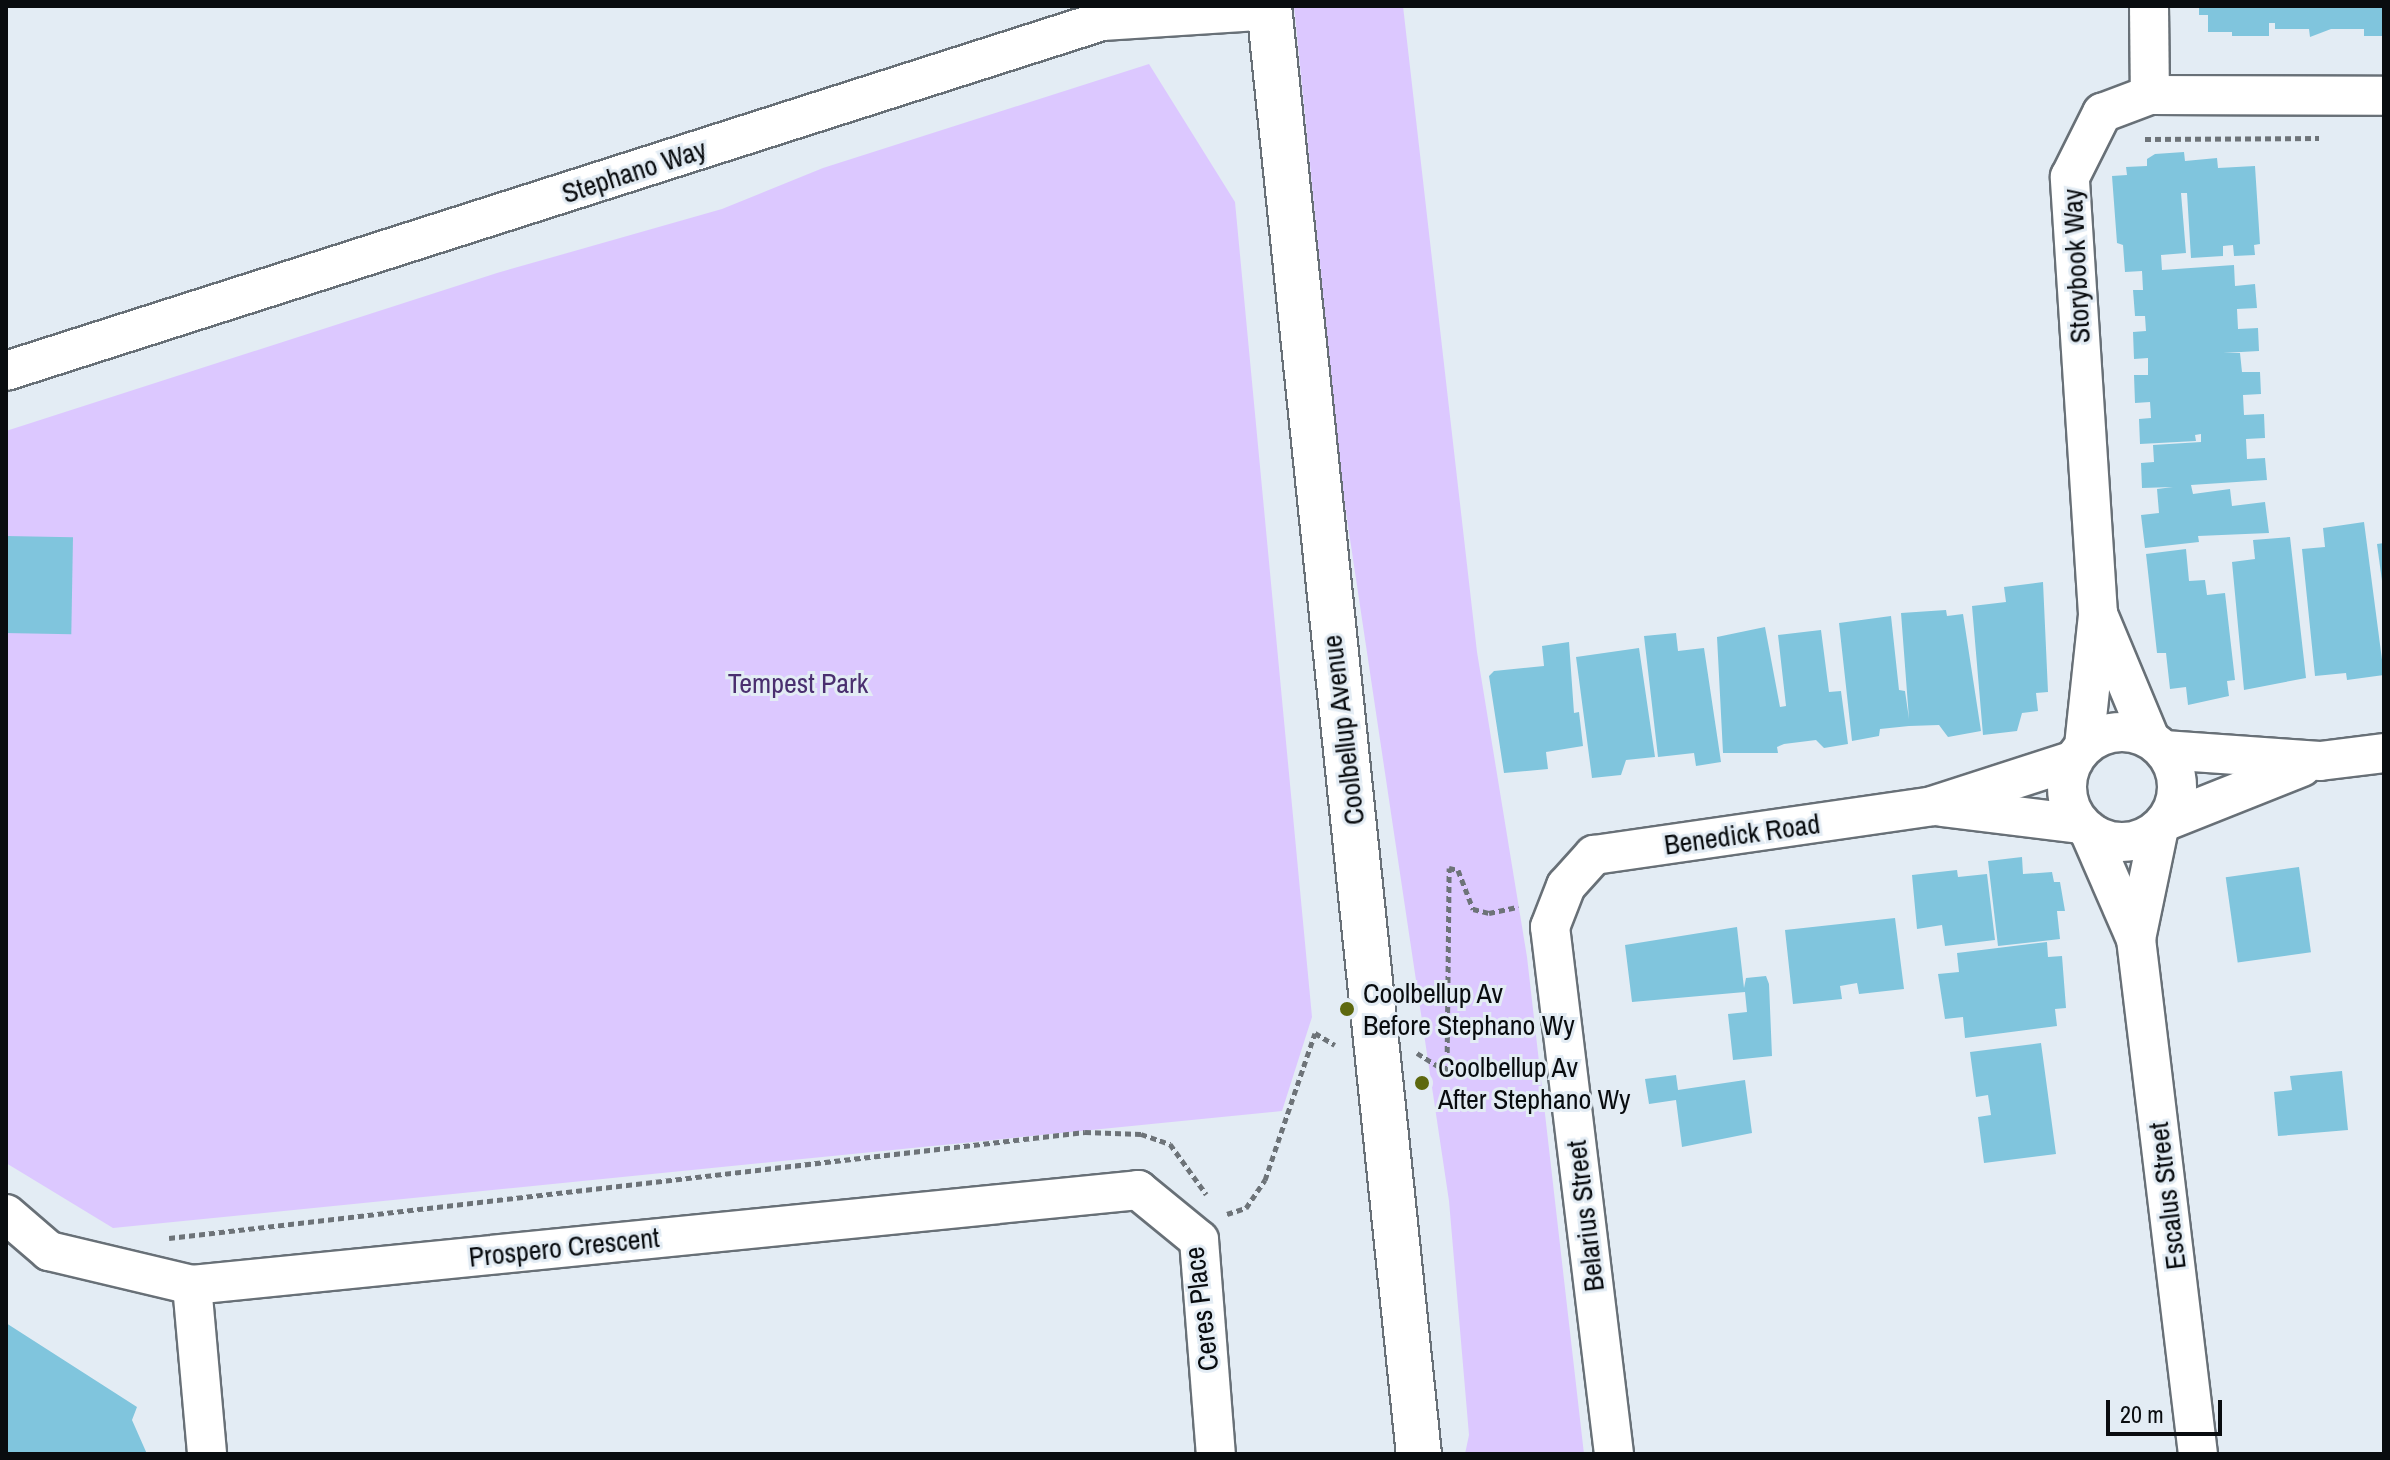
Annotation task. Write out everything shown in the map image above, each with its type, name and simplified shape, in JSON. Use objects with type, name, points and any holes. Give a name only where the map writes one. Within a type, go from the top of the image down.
[{"type":"street","points":[[2149,6],[2150,95]]},
{"type":"street","name":"Stephano Way","points":[[6,371],[1102,14],[1269,8]]},
{"type":"street","name":"Coolbellup Avenue","points":[[1269,8],[1419,1454]]},
{"type":"street","name":"Storybook Way","points":[[2098,614],[2070,177],[2102,113],[2150,95],[2384,96]]},
{"type":"street","points":[[2098,614],[2157,744],[2172,762],[2177,793],[2162,825],[2136,939]]},
{"type":"street","points":[[2098,614],[2079,753],[2067,793],[2136,939]]},
{"type":"street","points":[[1932,806],[2079,753],[2116,732],[2157,744],[2320,761]]},
{"type":"street","points":[[1932,806],[2085,828],[2124,842],[2253,782],[2320,761],[2384,753]]},
{"type":"street","name":"Benedick Road","points":[[1566,886],[1594,855],[1932,806]]},
{"type":"street","name":"Belarius Street","points":[[1566,886],[1550,927],[1614,1454]]},
{"type":"street","name":"Escalus Street","points":[[2136,939],[2198,1454]]},
{"type":"street","name":"Prospero Crescent","points":[[6,1214],[49,1251],[192,1285],[1138,1190]]},
{"type":"street","name":"Ceres Place","points":[[1138,1190],[1199,1240],[1216,1454]]},
{"type":"street","points":[[192,1285],[207,1454]]},
{"type":"path","points":[[2140,139],[2323,138]]},
{"type":"path","points":[[1416,1052],[1447,1072],[1449,868],[1458,870],[1473,909],[1489,913],[1531,901]]},
{"type":"path","points":[[1218,1217],[1246,1208],[1265,1180],[1315,1033],[1326,1035],[1341,1053]]},
{"type":"green space","points":[[1294,6],[1403,6],[1477,652],[1527,957],[1584,1454],[1465,1454],[1469,1435],[1449,1201],[1343,492]]},
{"type":"green space","name":"Tempest Park","points":[[1149,64],[1235,202],[1312,1017],[1282,1111],[113,1228],[6,1163],[6,431],[497,273],[722,209],[823,168]]},
{"type":"building","points":[[2199,6],[2384,6],[2384,36],[2364,36],[2364,29],[2331,29],[2310,37],[2309,29],[2275,29],[2275,23],[2269,23],[2269,36],[2232,36],[2232,32],[2208,32],[2208,15],[2199,15]]},
{"type":"building","points":[[2184,152],[2185,161],[2217,158],[2218,168],[2255,166],[2260,244],[2254,245],[2255,255],[2234,256],[2233,245],[2223,246],[2223,256],[2191,258],[2187,193],[2181,193],[2186,253],[2161,255],[2162,270],[2234,265],[2235,286],[2255,284],[2257,308],[2237,309],[2238,329],[2258,328],[2259,351],[2223,353],[2240,353],[2242,372],[2260,372],[2261,394],[2243,395],[2244,415],[2264,414],[2265,438],[2246,439],[2247,459],[2265,458],[2267,480],[2191,485],[2193,494],[2230,489],[2232,506],[2265,502],[2269,533],[2198,536],[2199,542],[2145,548],[2141,515],[2159,513],[2157,489],[2173,487],[2142,488],[2141,463],[2154,462],[2153,445],[2201,442],[2201,434],[2195,435],[2196,441],[2140,444],[2139,419],[2151,418],[2150,402],[2135,403],[2134,375],[2148,375],[2148,358],[2134,359],[2133,332],[2146,331],[2145,316],[2135,316],[2133,290],[2143,290],[2142,271],[2125,272],[2123,245],[2117,243],[2112,176],[2127,175],[2126,167],[2147,166],[2147,159],[2155,154]]},
{"type":"building","points":[[2364,522],[2384,675],[2347,680],[2346,673],[2315,676],[2302,549],[2325,547],[2323,528]]},
{"type":"building","points":[[6,536],[73,537],[71,634],[6,633]]},
{"type":"building","points":[[2290,537],[2306,678],[2244,690],[2232,562],[2255,559],[2253,540]]},
{"type":"building","points":[[2384,543],[2384,581],[2382,581],[2377,544]]},
{"type":"building","points":[[2186,549],[2189,581],[2205,580],[2207,595],[2225,593],[2235,680],[2227,681],[2229,696],[2188,705],[2186,687],[2170,689],[2166,653],[2157,653],[2146,554]]},
{"type":"building","points":[[2043,582],[2048,692],[2036,693],[2038,711],[2022,713],[2017,731],[1983,735],[1972,606],[2006,602],[2004,587]]},
{"type":"building","points":[[1946,610],[1947,616],[1963,614],[1981,731],[1948,737],[1939,725],[1909,726],[1880,729],[1879,736],[1852,741],[1839,623],[1891,616],[1899,690],[1905,691],[1909,719],[1901,613]]},
{"type":"building","points":[[1765,627],[1780,707],[1786,706],[1778,635],[1821,630],[1829,692],[1841,691],[1848,744],[1824,748],[1816,740],[1784,744],[1777,747],[1778,753],[1723,753],[1717,637]]},
{"type":"building","points":[[1676,633],[1678,651],[1704,648],[1721,762],[1696,766],[1694,753],[1658,757],[1644,636]]},
{"type":"building","points":[[1569,642],[1574,713],[1579,712],[1583,746],[1546,752],[1548,769],[1504,773],[1489,676],[1494,671],[1544,666],[1542,646]]},
{"type":"building","points":[[1639,648],[1655,757],[1626,760],[1621,775],[1592,778],[1576,657]]},
{"type":"building","points":[[2022,857],[2023,874],[2052,872],[2054,882],[2060,882],[2065,911],[2057,911],[2060,939],[1998,946],[1988,861]]},
{"type":"building","points":[[2299,867],[2311,952],[2238,962],[2226,877]]},
{"type":"building","points":[[1957,870],[1958,877],[1987,874],[1995,940],[1945,946],[1942,925],[1917,929],[1912,875]]},
{"type":"building","points":[[1895,918],[1904,989],[1859,994],[1857,983],[1840,986],[1842,999],[1793,1004],[1785,930]]},
{"type":"building","points":[[1737,927],[1744,988],[1746,978],[1766,976],[1769,984],[1772,1056],[1733,1060],[1728,1014],[1747,1012],[1745,992],[1632,1002],[1625,945]]},
{"type":"building","points":[[2047,942],[2048,957],[2062,956],[2066,1008],[2055,1009],[2057,1026],[1965,1038],[1963,1017],[1945,1019],[1938,974],[1959,972],[1957,953]]},
{"type":"building","points":[[2041,1043],[2056,1154],[1984,1163],[1978,1117],[1991,1115],[1988,1095],[1976,1097],[1970,1052]]},
{"type":"building","points":[[2342,1071],[2348,1130],[2278,1136],[2274,1092],[2292,1090],[2290,1076]]},
{"type":"building","points":[[1676,1075],[1678,1090],[1745,1080],[1752,1133],[1682,1147],[1676,1100],[1649,1104],[1645,1079]]},
{"type":"building","points":[[6,1323],[137,1407],[132,1420],[147,1454],[6,1454]]},
{"type":"place","name":"Coolbellup Av Before Stephano Wy","points":[[1347,1009]]},
{"type":"place","name":"Coolbellup Av After Stephano Wy","points":[[1422,1083]]}]
